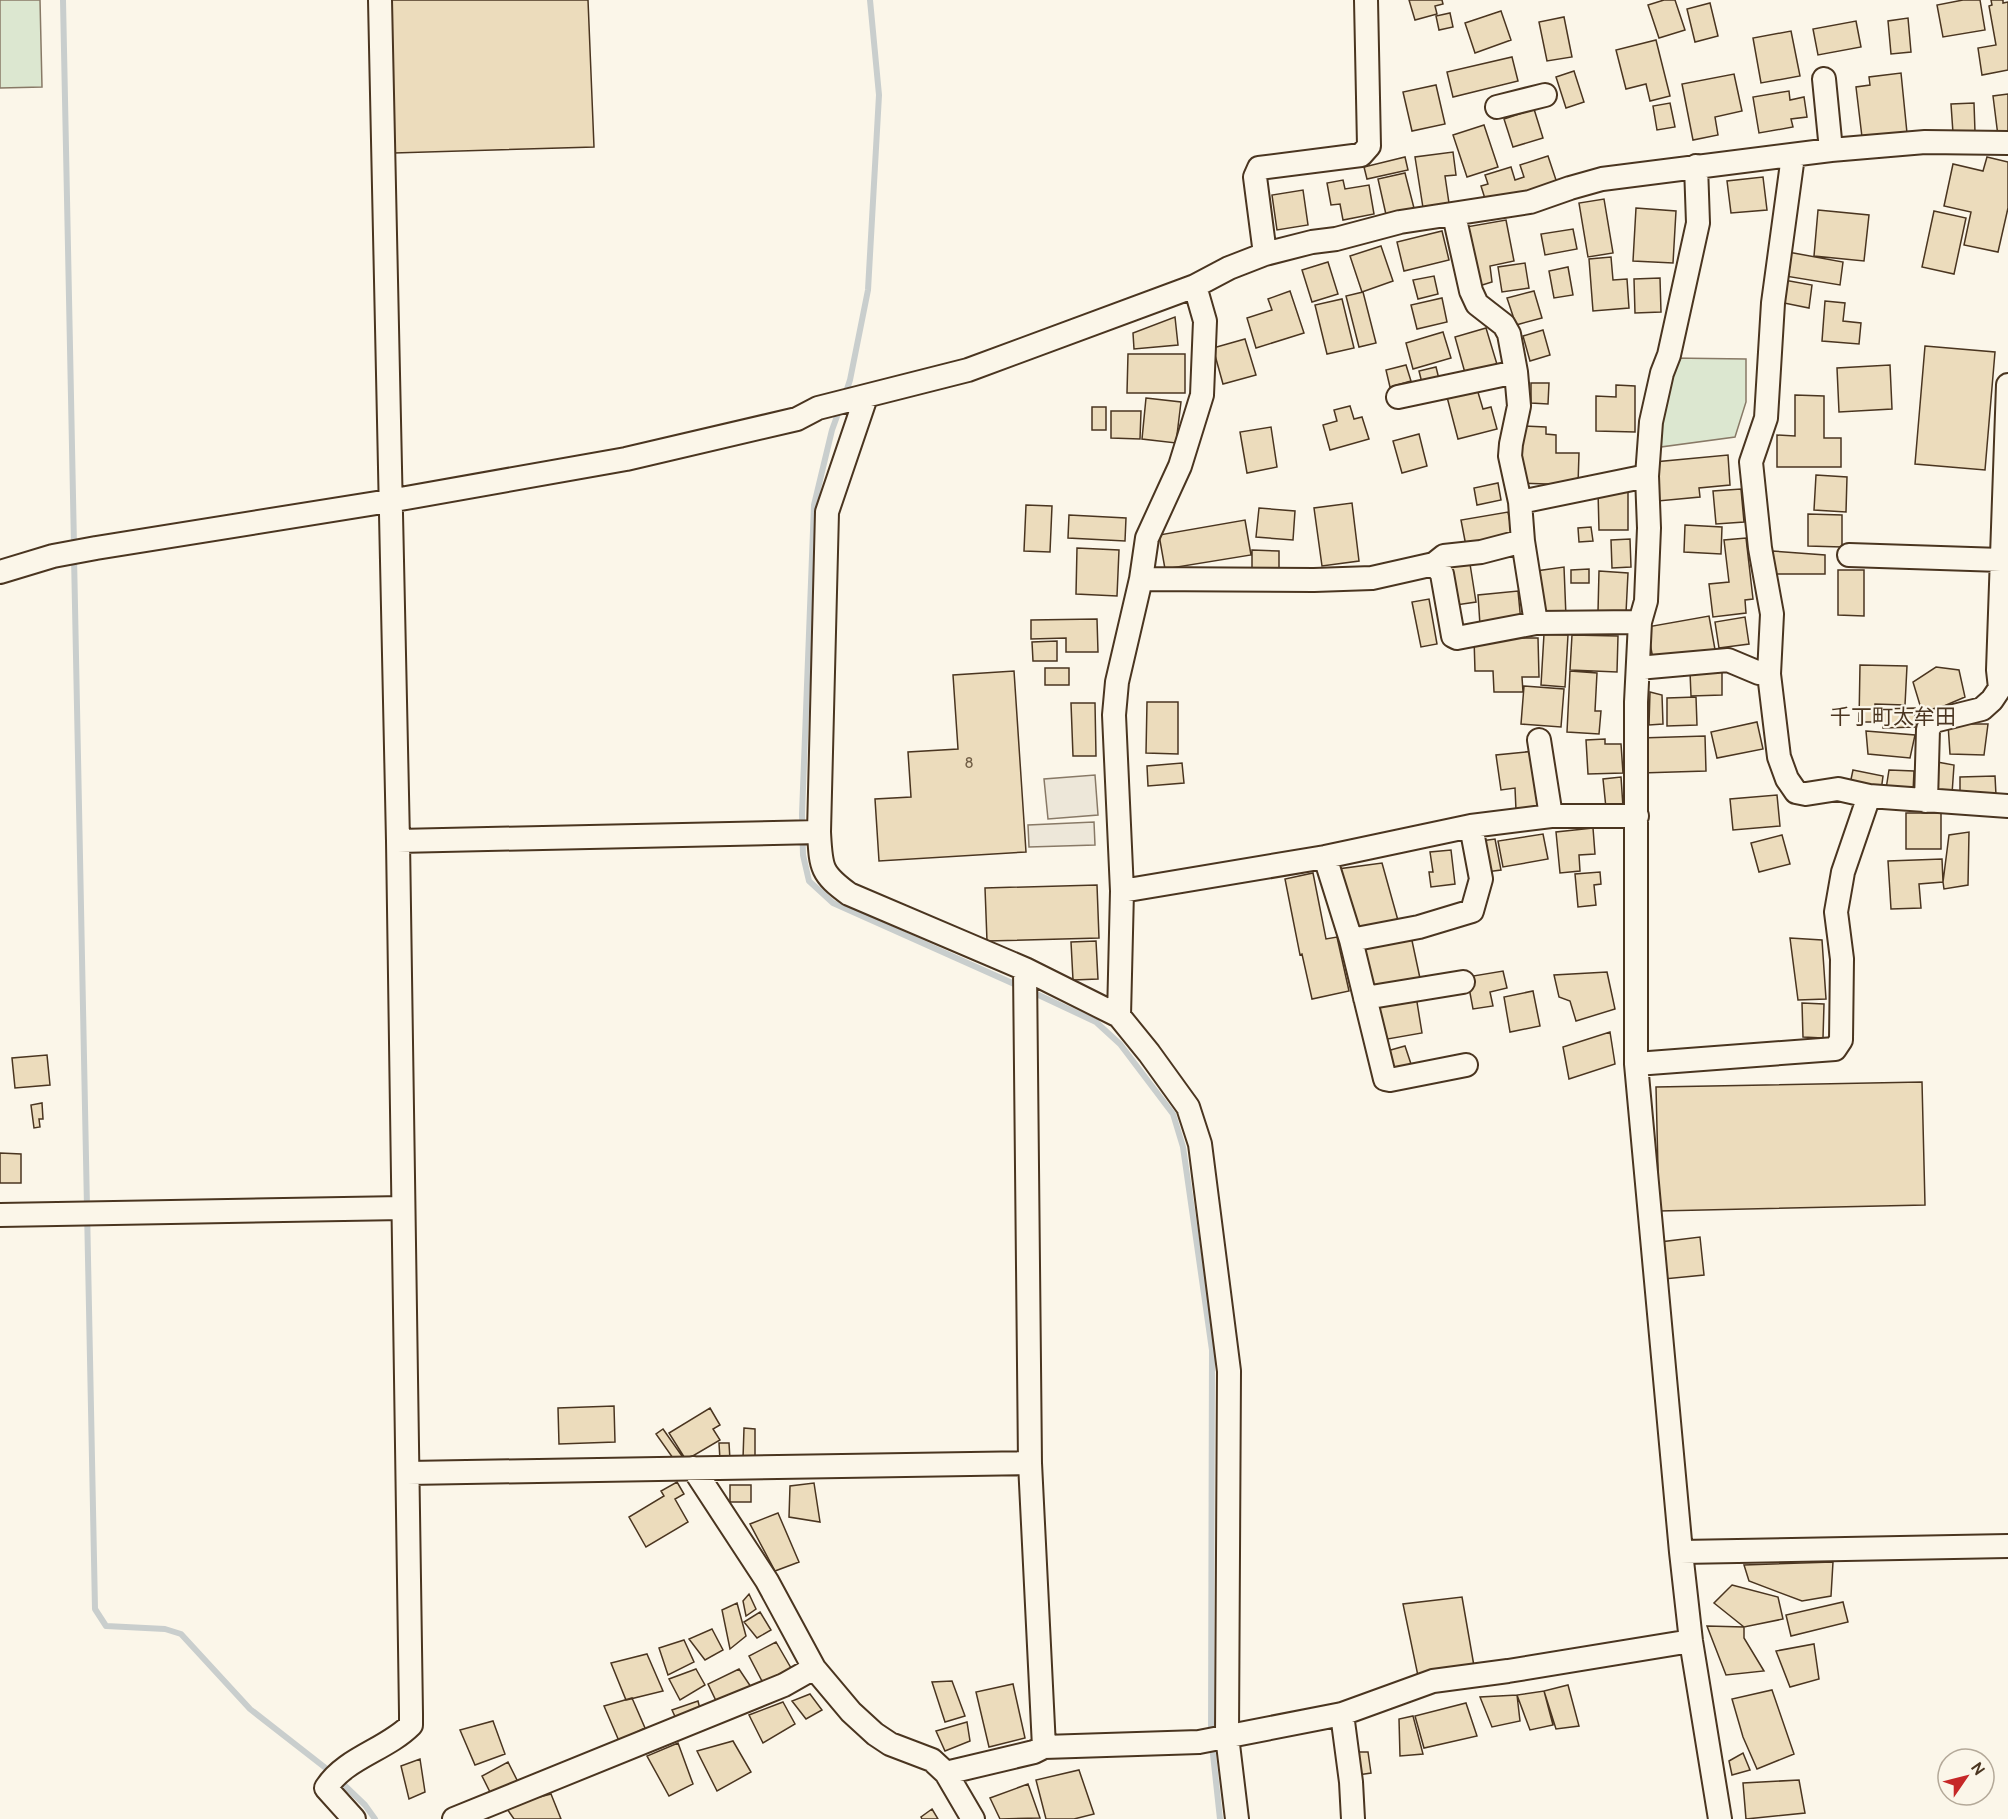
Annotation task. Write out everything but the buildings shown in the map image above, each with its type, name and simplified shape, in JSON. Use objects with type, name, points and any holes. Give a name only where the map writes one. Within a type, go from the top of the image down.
[{"type":"street","points":[[354,1819],[326,1788],[328,1784],[348,1766],[403,1733],[411,1725],[398,841],[380,0]]},
{"type":"street","points":[[1265,254],[1255,177],[1259,168],[1361,155],[1369,146],[1366,0]]},
{"type":"street","points":[[1824,80],[1831,150]]},
{"type":"street","points":[[1497,107],[1545,95]]},
{"type":"street","points":[[0,572],[52,556],[389,501],[632,457],[797,419],[824,407],[968,370],[1196,286],[1229,268],[1265,254],[1400,222],[1530,202],[1602,179],[1696,166],[1831,150],[1925,142],[2008,143]]},
{"type":"street","points":[[1793,156],[1773,303],[1766,418],[1751,462],[1760,548],[1772,614],[1769,674],[1779,757],[1787,779],[1796,792],[1806,794],[1838,789],[1869,796],[2008,806]]},
{"type":"street","points":[[1696,166],[1698,223],[1669,355],[1662,374],[1651,422],[1647,476],[1649,528],[1646,601],[1640,622],[1636,702],[1636,1064],[1681,1552],[1691,1641],[1720,1819]]},
{"type":"street","points":[[1454,215],[1471,291],[1477,304],[1504,325],[1509,334],[1519,406],[1510,456],[1520,502],[1523,542],[1536,623]]},
{"type":"street","points":[[1119,1016],[1122,891],[1114,715],[1117,682],[1141,579],[1147,538],[1180,466],[1202,395],[1205,321],[1196,286]]},
{"type":"street","points":[[1398,397],[1515,372]]},
{"type":"street","points":[[1926,801],[1928,729],[1934,721],[1982,709],[2004,688],[1998,670],[2008,385]]},
{"type":"street","points":[[862,398],[827,512],[808,833],[820,863],[830,880],[849,894],[1119,1016],[1188,1107],[1200,1144],[1229,1371],[1215,1739],[1237,1819]]},
{"type":"street","points":[[1520,502],[1647,476]]},
{"type":"street","points":[[1141,579],[1372,578],[1434,564],[1444,556],[1481,552],[1523,542]]},
{"type":"street","points":[[1849,555],[2001,560]]},
{"type":"street","points":[[1434,564],[1442,574],[1453,636],[1457,638],[1536,623],[1640,622]]},
{"type":"street","points":[[1638,668],[1728,660],[1759,673],[1769,674]]},
{"type":"street","points":[[1539,740],[1551,816]]},
{"type":"street","points":[[1636,1064],[1835,1049],[1841,1040],[1842,1017],[1842,959],[1836,912],[1843,872],[1869,796]]},
{"type":"street","points":[[1122,891],[1325,857],[1471,826],[1551,816],[1637,816]]},
{"type":"street","points":[[1351,940],[1419,927],[1472,910],[1481,879],[1471,826]]},
{"type":"street","points":[[398,841],[808,833]]},
{"type":"street","points":[[1325,857],[1351,940],[1385,1079],[1390,1080],[1466,1065]]},
{"type":"street","points":[[1025,974],[1030,1463],[1044,1747]]},
{"type":"street","points":[[1365,998],[1463,982]]},
{"type":"street","points":[[0,1215],[403,1208]]},
{"type":"street","points":[[408,1473],[1030,1463]]},
{"type":"street","points":[[693,1468],[767,1581],[814,1668],[851,1712],[875,1734],[890,1744],[932,1760],[946,1773],[973,1819]]},
{"type":"street","points":[[1681,1552],[2008,1546]]},
{"type":"street","points":[[946,1773],[1034,1752],[1044,1747],[1215,1739],[1342,1714],[1433,1681],[1691,1641]]},
{"type":"street","points":[[454,1819],[784,1685],[814,1668]]},
{"type":"street","points":[[1342,1714],[1351,1782],[1353,1819]]},
{"type":"green space","points":[[0,0],[40,0],[42,87],[0,88]]},
{"type":"green space","points":[[1671,358],[1746,359],[1746,402],[1735,437],[1653,448]]},
{"type":"shaded area","points":[[1095,775],[1098,815],[1048,819],[1044,779]]},
{"type":"shaded area","points":[[1094,822],[1095,845],[1029,847],[1028,825]]},
{"type":"waterway","points":[[63,0],[74,546]]},
{"type":"waterway","points":[[845,395],[868,290],[879,95],[870,0]]},
{"type":"waterway","points":[[840,408],[832,430],[814,505],[802,814],[803,855],[809,881],[833,903],[1021,987]]},
{"type":"waterway","points":[[74,556],[95,1609],[106,1626],[165,1629],[181,1634],[250,1709],[332,1773]]},
{"type":"waterway","points":[[1030,991],[1096,1022],[1120,1044],[1173,1114],[1183,1147],[1212,1350],[1211,1735]]},
{"type":"waterway","points":[[1212,1745],[1220,1819]]},
{"type":"waterway","points":[[339,1780],[365,1805],[375,1819]]},
{"type":"district","name":"千丁町太牟田","points":[[1893,717]]}]
